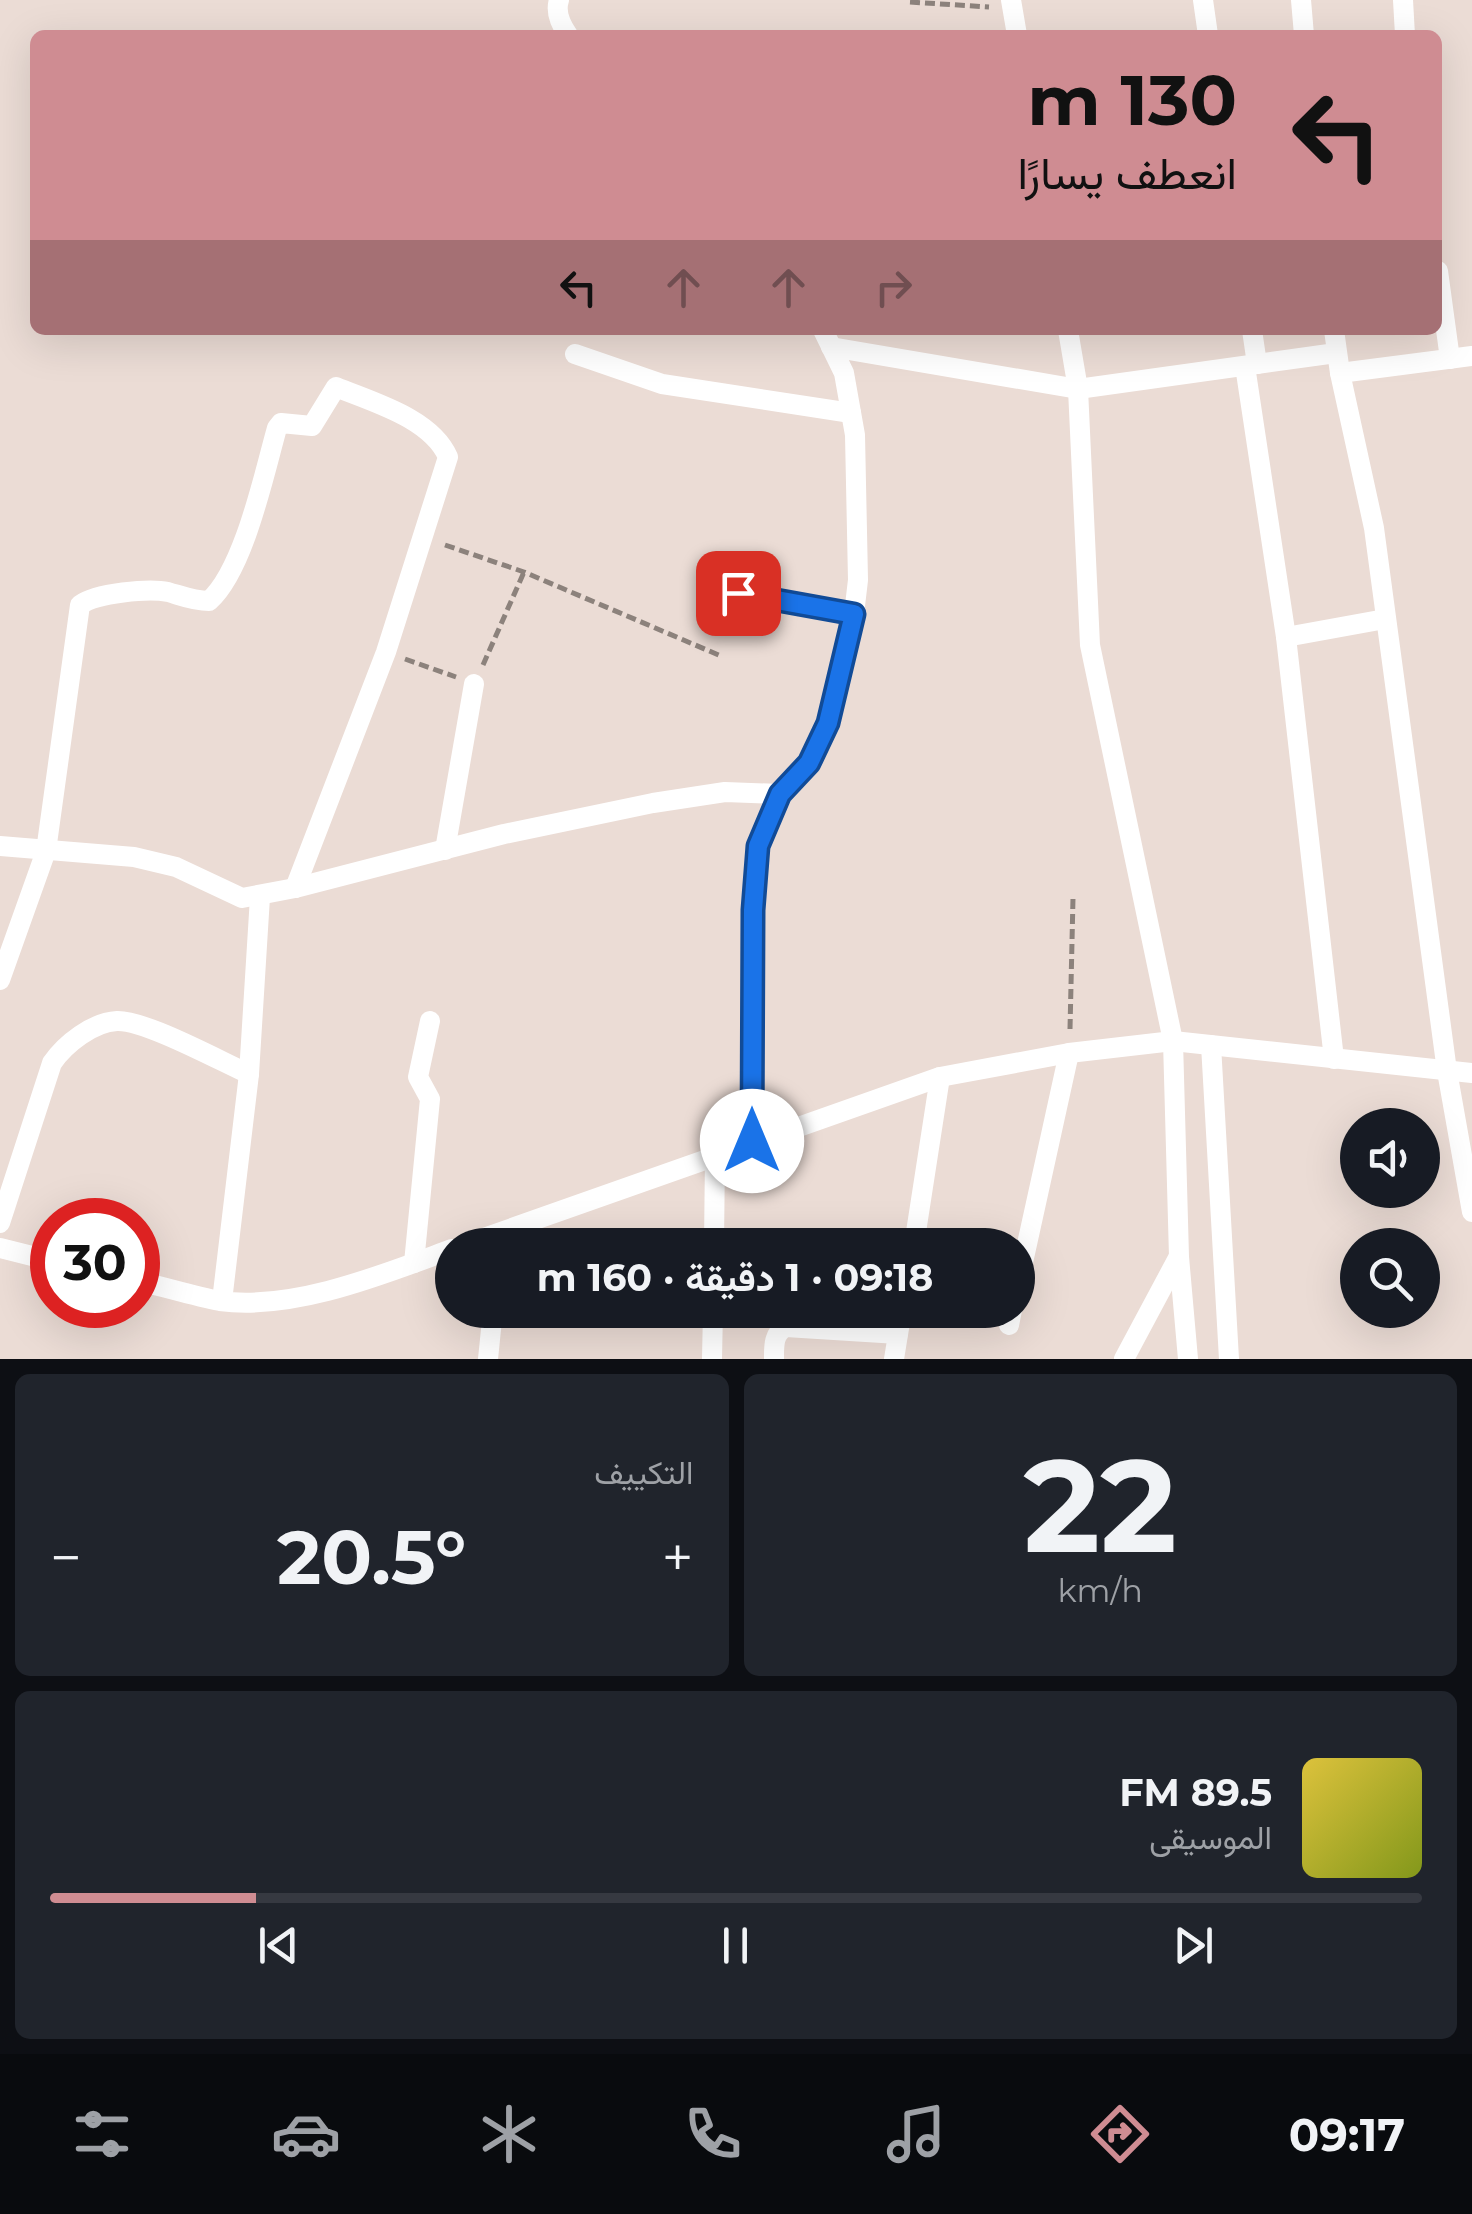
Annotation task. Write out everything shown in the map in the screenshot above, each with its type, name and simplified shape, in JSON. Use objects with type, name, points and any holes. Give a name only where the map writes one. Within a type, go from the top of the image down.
[{"type":"street","points":[[1203,0],[1207,30]]},
{"type":"street","points":[[1300,0],[1303,30]]},
{"type":"street","points":[[1403,0],[1405,30]]},
{"type":"street","points":[[556,2],[566,30]]},
{"type":"street","points":[[1012,4],[1016,30]]},
{"type":"street","points":[[1442,300],[1450,359]]},
{"type":"street","points":[[1069,335],[1078,389],[1090,645],[1173,1040],[1178,1257],[1188,1359]]},
{"type":"street","points":[[1252,335],[1251,365],[1334,1059]]},
{"type":"street","points":[[1335,335],[1374,528],[1446,1071],[1472,1212]]},
{"type":"street","points":[[827,338],[1078,389],[1251,365],[1472,356]]},
{"type":"street","points":[[752,1141],[753,910],[758,846],[780,794],[809,763],[828,723],[854,614],[858,580],[858,487],[850,413],[844,373],[827,338]]},
{"type":"street","points":[[575,354],[662,384],[850,413]]},
{"type":"street","points":[[0,980],[46,851],[80,606],[97,597],[150,591],[208,601],[218,592],[249,523],[281,424],[312,426],[336,388],[396,412],[437,440],[448,457],[386,652],[295,888]]},
{"type":"street","points":[[738,593],[854,614]]},
{"type":"street","points":[[1286,637],[1385,619]]},
{"type":"street","points":[[445,850],[474,684]]},
{"type":"street","points":[[0,846],[134,857],[176,867],[242,898],[504,834],[693,795],[780,794]]},
{"type":"street","points":[[222,1301],[249,1074],[260,896]]},
{"type":"street","points":[[0,1224],[52,1063],[60,1050],[101,1024],[119,1020],[141,1026],[249,1074]]},
{"type":"street","points":[[414,1263],[430,1099],[418,1077],[430,1020]]},
{"type":"street","points":[[526,1228],[715,1154],[940,1077],[1069,1053],[1173,1040],[1472,1073]]},
{"type":"street","points":[[1210,1045],[1229,1359]]},
{"type":"street","points":[[1031,1228],[1069,1053]]},
{"type":"street","points":[[917,1228],[940,1077]]},
{"type":"street","points":[[714,1228],[715,1154]]},
{"type":"street","points":[[0,1248],[30,1256]]},
{"type":"street","points":[[160,1286],[222,1301],[280,1300],[318,1293],[435,1255]]},
{"type":"street","points":[[1124,1359],[1178,1257]]},
{"type":"street","points":[[774,1359],[775,1340],[786,1326],[898,1334]]},
{"type":"street","points":[[488,1359],[491,1328]]},
{"type":"street","points":[[712,1359],[713,1328]]},
{"type":"street","points":[[894,1359],[899,1328]]},
{"type":"path","points":[[910,2],[1012,4]]},
{"type":"path","points":[[424,537],[524,572],[721,656]]},
{"type":"path","points":[[386,652],[474,684],[524,572]]},
{"type":"path","points":[[1069,1053],[1073,898]]},
{"type":"route","points":[[738,593],[854,614],[828,723],[809,763],[780,794],[758,846],[753,910],[752,1141]]}]
